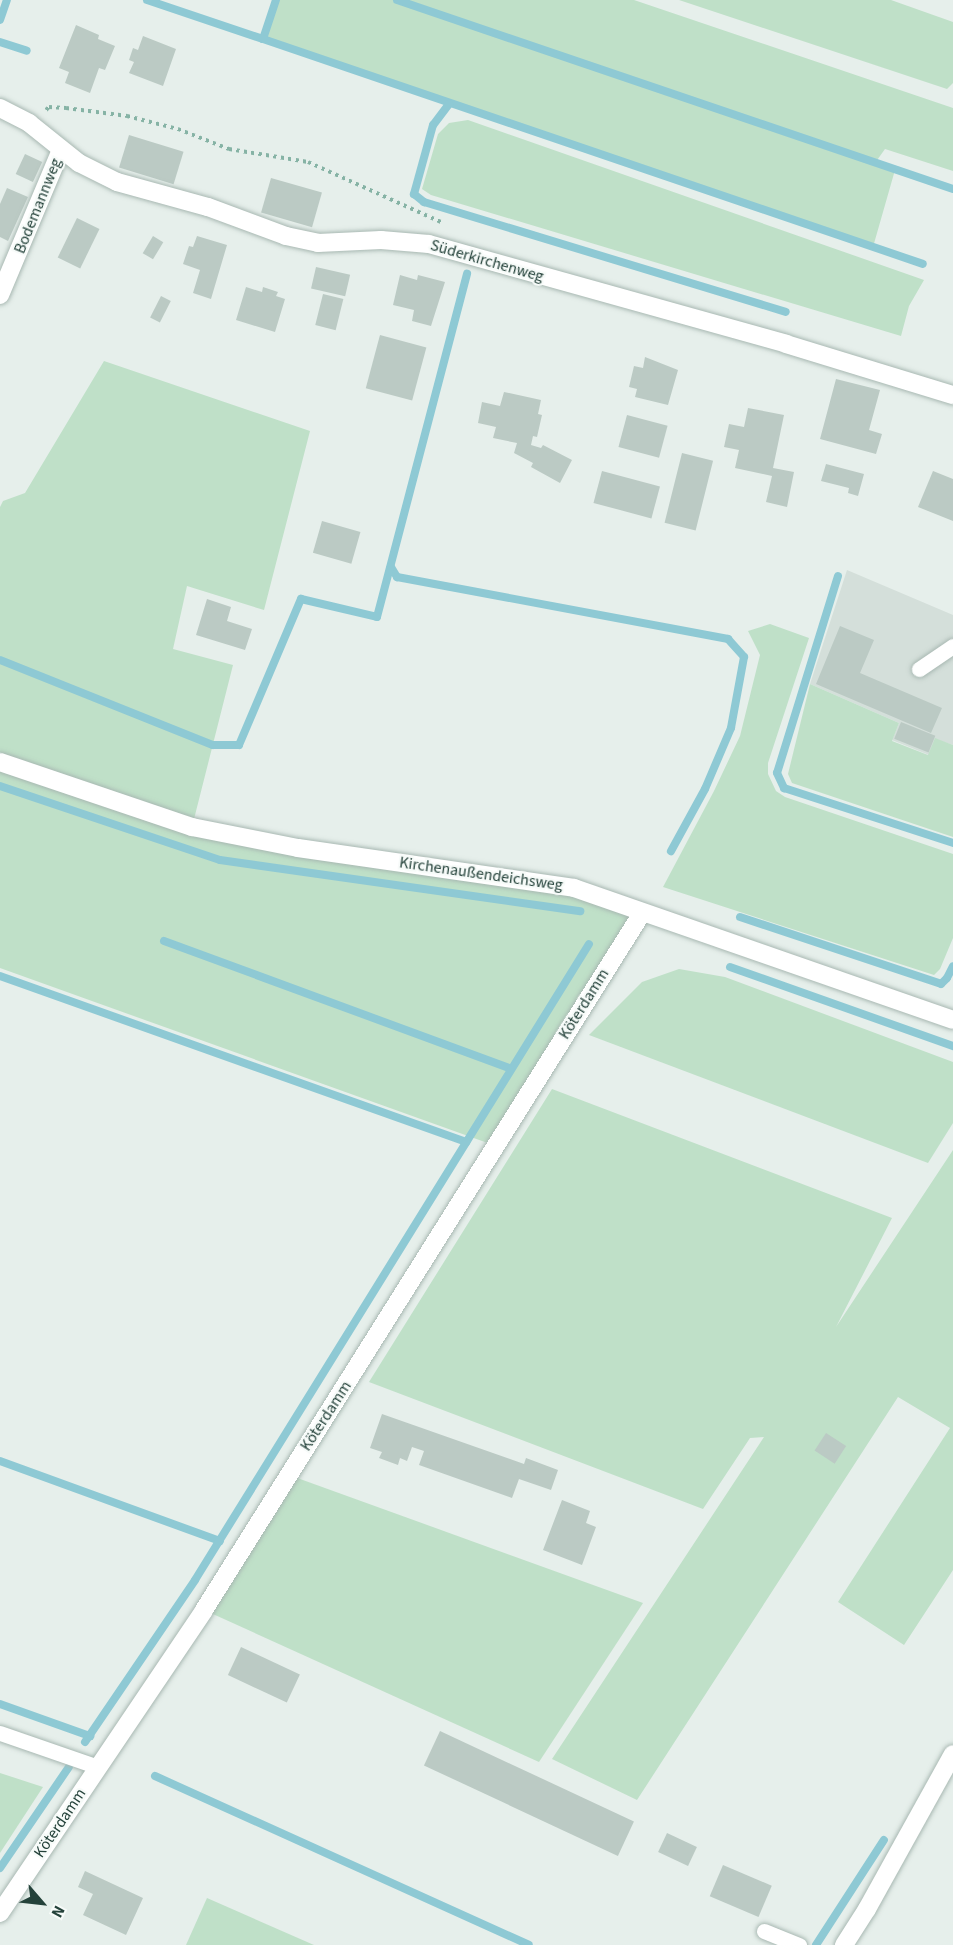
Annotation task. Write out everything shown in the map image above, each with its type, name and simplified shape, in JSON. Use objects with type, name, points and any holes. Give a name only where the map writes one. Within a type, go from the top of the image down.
[{"type":"street","name":"Süderkirchenweg","points":[[0,108],[29,123],[79,163],[117,182],[208,207],[295,238],[344,244],[381,240],[429,244],[786,344],[953,395]]},
{"type":"street","name":"Bodemannweg","points":[[0,295],[61,150]]},
{"type":"street","name":"Kirchenaußendeichsweg","points":[[0,762],[192,827],[298,848],[574,888],[953,1020]]},
{"type":"street","name":"Köterdamm","points":[[0,1913],[204,1610],[642,913]]},
{"type":"street","points":[[844,1945],[867,1910],[953,1754]]},
{"type":"lane","points":[[919,669],[953,646]]},
{"type":"lane","points":[[0,1733],[98,1767]]},
{"type":"lane","points":[[764,1931],[799,1945]]},
{"type":"path","points":[[29,123],[49,107],[98,111],[155,122],[229,149],[308,162],[452,227]]},
{"type":"shaded area","points":[[847,570],[953,615],[953,745],[935,739],[929,755],[892,740],[899,723],[810,684]]},
{"type":"green space","points":[[276,0],[634,0],[953,108],[953,171],[885,149],[875,163],[895,170],[873,247],[263,39]]},
{"type":"green space","points":[[679,0],[891,0],[953,22],[953,83],[947,89]]},
{"type":"green space","points":[[468,120],[924,280],[909,306],[901,336],[431,195],[422,189],[438,134],[449,123]]},
{"type":"green space","points":[[104,361],[310,431],[264,610],[187,586],[173,649],[233,665],[192,827],[574,888],[642,913],[496,1146],[0,968],[0,507],[3,501],[25,493]]},
{"type":"green space","points":[[770,624],[809,638],[768,763],[768,774],[776,791],[785,797],[953,854],[953,938],[940,969],[934,975],[663,887],[714,791],[740,736],[760,655],[748,631]]},
{"type":"green space","points":[[810,684],[899,723],[892,741],[928,755],[935,738],[953,745],[953,837],[792,783],[788,774]]},
{"type":"green space","points":[[679,969],[725,977],[953,1062],[953,1123],[928,1163],[589,1035],[642,982]]},
{"type":"green space","points":[[552,1089],[892,1218],[836,1327],[953,1150],[953,1570],[904,1645],[838,1602],[950,1428],[898,1397],[637,1800],[552,1759],[764,1437],[750,1438],[703,1509],[369,1382]]},
{"type":"green space","points":[[289,1475],[643,1603],[539,1762],[204,1610]]},
{"type":"green space","points":[[0,1773],[43,1787],[0,1853]]},
{"type":"green space","points":[[207,1898],[314,1945],[186,1945]]},
{"type":"building","points":[[76,25],[99,35],[98,39],[115,46],[105,70],[99,68],[90,93],[65,83],[69,72],[59,68]]},
{"type":"building","points":[[143,36],[176,49],[163,86],[129,73],[134,62],[129,60],[133,48],[138,50]]},
{"type":"building","points":[[129,135],[184,152],[174,184],[119,168]]},
{"type":"building","points":[[25,154],[42,162],[33,182],[16,174]]},
{"type":"building","points":[[271,178],[322,193],[312,227],[261,213]]},
{"type":"building","points":[[7,188],[28,197],[8,241],[0,237],[0,204]]},
{"type":"building","points":[[77,218],[99,229],[80,269],[58,258]]},
{"type":"building","points":[[153,236],[163,242],[153,259],[143,253]]},
{"type":"building","points":[[197,236],[227,245],[211,299],[193,293],[200,270],[183,264],[189,246],[193,247]]},
{"type":"building","points":[[316,267],[350,275],[345,296],[311,288]]},
{"type":"building","points":[[400,275],[417,280],[418,275],[445,282],[431,326],[412,321],[414,310],[393,305]]},
{"type":"building","points":[[246,287],[262,292],[263,287],[278,292],[276,296],[285,299],[275,332],[236,320]]},
{"type":"building","points":[[323,294],[343,299],[336,330],[315,325]]},
{"type":"building","points":[[161,296],[171,301],[160,322],[150,317]]},
{"type":"building","points":[[380,335],[426,347],[412,401],[366,388]]},
{"type":"building","points":[[645,357],[678,370],[668,405],[635,397],[637,389],[629,387],[634,366],[643,368]]},
{"type":"building","points":[[836,379],[880,390],[869,430],[882,434],[876,454],[820,439]]},
{"type":"building","points":[[504,392],[541,400],[538,414],[542,415],[537,437],[533,436],[531,445],[541,448],[543,445],[572,460],[560,483],[531,467],[533,463],[514,453],[517,443],[493,438],[496,427],[478,423],[482,402],[500,406]]},
{"type":"building","points":[[748,408],[784,415],[773,468],[794,472],[787,507],[766,502],[772,476],[735,468],[739,450],[724,447],[729,424],[744,427]]},
{"type":"building","points":[[627,415],[668,426],[659,458],[618,447]]},
{"type":"building","points":[[682,453],[713,461],[696,531],[665,523]]},
{"type":"building","points":[[826,464],[864,474],[858,496],[848,493],[849,488],[821,481]]},
{"type":"building","points":[[602,471],[660,487],[651,518],[593,503]]},
{"type":"building","points":[[933,471],[953,479],[953,521],[918,507]]},
{"type":"building","points":[[322,521],[360,532],[351,564],[313,553]]},
{"type":"building","points":[[207,599],[231,607],[227,621],[252,629],[245,650],[196,635]]},
{"type":"building","points":[[840,626],[874,640],[860,673],[942,708],[931,733],[816,684]]},
{"type":"building","points":[[901,722],[935,736],[929,753],[894,739]]},
{"type":"building","points":[[382,1414],[524,1464],[526,1458],[558,1470],[551,1490],[519,1479],[512,1498],[419,1465],[424,1451],[412,1447],[407,1461],[400,1458],[398,1465],[379,1458],[382,1452],[370,1448]]},
{"type":"building","points":[[826,1433],[846,1446],[835,1464],[815,1451]]},
{"type":"building","points":[[562,1500],[590,1511],[586,1523],[596,1527],[582,1565],[543,1550]]},
{"type":"building","points":[[241,1647],[300,1674],[287,1703],[228,1675]]},
{"type":"building","points":[[440,1731],[634,1821],[618,1856],[424,1765]]},
{"type":"building","points":[[667,1833],[697,1847],[688,1866],[658,1852]]},
{"type":"building","points":[[723,1865],[772,1886],[759,1917],[710,1896]]},
{"type":"building","points":[[85,1871],[143,1898],[126,1935],[83,1915],[93,1894],[78,1887]]},
{"type":"waterway","points":[[0,20],[7,0]]},
{"type":"waterway","points":[[147,0],[263,39],[276,0]]},
{"type":"waterway","points":[[397,0],[953,189]]},
{"type":"waterway","points":[[263,39],[923,264]]},
{"type":"waterway","points":[[0,42],[27,51]]},
{"type":"waterway","points":[[449,104],[433,125],[414,194],[424,202],[786,312]]},
{"type":"waterway","points":[[0,660],[213,745],[239,745],[301,599],[377,617],[467,274]]},
{"type":"waterway","points":[[391,567],[397,577],[728,639],[744,657],[731,728],[705,789],[671,851]]},
{"type":"waterway","points":[[838,576],[777,773],[784,788],[953,843]]},
{"type":"waterway","points":[[0,786],[220,860],[580,911]]},
{"type":"waterway","points":[[740,917],[941,984],[953,966]]},
{"type":"waterway","points":[[164,941],[510,1068]]},
{"type":"waterway","points":[[85,1742],[195,1580],[589,944]]},
{"type":"waterway","points":[[730,967],[953,1046]]},
{"type":"waterway","points":[[0,976],[466,1142]]},
{"type":"waterway","points":[[0,1461],[220,1541]]},
{"type":"waterway","points":[[0,1704],[90,1736]]},
{"type":"waterway","points":[[0,1868],[69,1767]]},
{"type":"waterway","points":[[155,1776],[529,1945]]},
{"type":"waterway","points":[[816,1945],[884,1840]]}]
